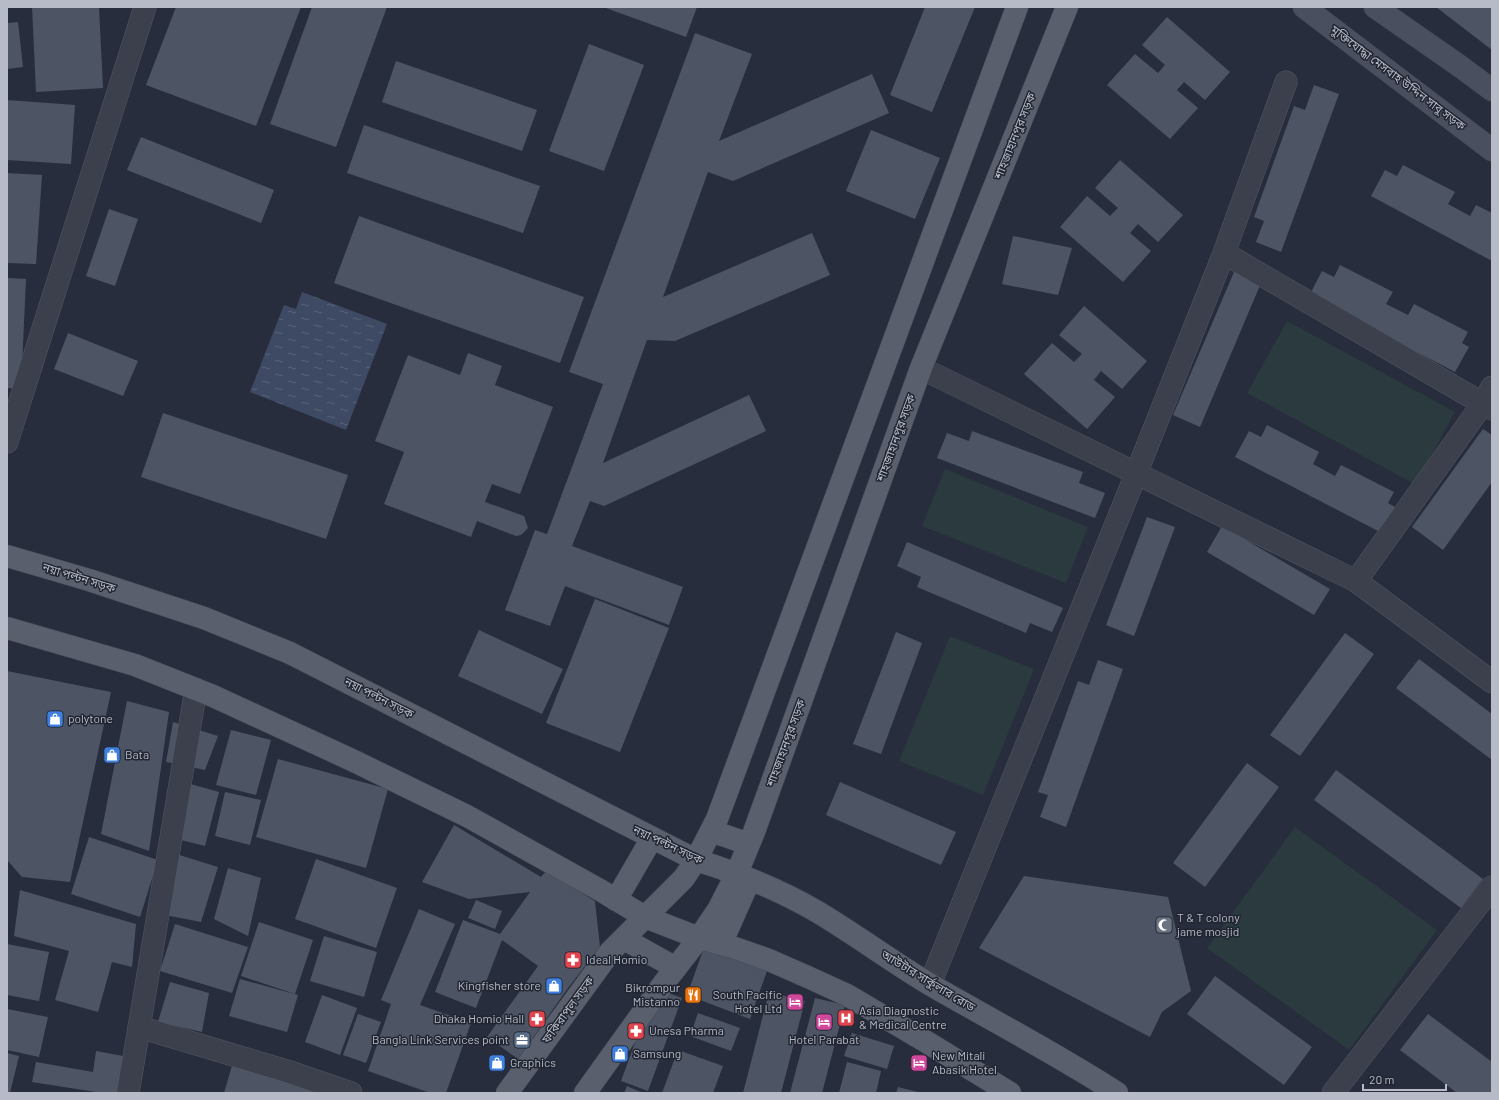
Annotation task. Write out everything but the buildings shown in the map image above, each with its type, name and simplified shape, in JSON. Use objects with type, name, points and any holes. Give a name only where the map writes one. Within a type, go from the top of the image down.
[{"type":"main road","points":[[696,860],[717,819],[1017,7]]},
{"type":"main road","name":"শাহজাহানপুর সড়ক","points":[[744,876],[750,844],[921,368],[1067,7]]},
{"type":"main road","name":"মুক্তিযোদ্ধা মেসবাহ উদ্দিন সাবু সড়ক","points":[[1304,7],[1492,150]]},
{"type":"main road","points":[[1374,7],[1492,90]]},
{"type":"main road","name":"নয়া পল্টন সড়ক","points":[[7,556],[89,580],[204,618],[290,653],[696,860],[744,876]]},
{"type":"main road","points":[[7,628],[135,665],[220,699],[346,757],[467,816],[645,917],[699,938],[768,960],[847,996],[925,1041],[1010,1093]]},
{"type":"main road","points":[[711,831],[750,844]]},
{"type":"main road","points":[[616,900],[652,838]]},
{"type":"main road","name":"ফকিরাপুল সড়ক","points":[[507,1093],[610,952],[684,878],[696,860]]},
{"type":"main road","points":[[585,1093],[744,876]]},
{"type":"main road","points":[[721,944],[744,876]]},
{"type":"main road","name":"আউটার সার্কুলার রোড","points":[[744,876],[816,911],[930,984],[1027,1038],[1117,1093]]},
{"type":"main road","points":[[624,939],[676,968]]},
{"type":"street","points":[[7,442],[144,7]]},
{"type":"street","points":[[930,984],[1224,253],[1286,82]]},
{"type":"street","points":[[1224,253],[1489,399],[1356,581]]},
{"type":"street","points":[[921,368],[1356,581],[1492,682]]},
{"type":"street","points":[[128,1093],[196,689]]},
{"type":"street","points":[[1333,1093],[1492,886]]},
{"type":"street","points":[[139,1027],[287,1071],[351,1093]]},
{"type":"shaded area","points":[[1287,321],[1455,412],[1416,485],[1247,393]]},
{"type":"shaded area","points":[[945,469],[1088,527],[1066,583],[922,526]]},
{"type":"shaded area","points":[[950,636],[1034,669],[983,795],[899,761]]},
{"type":"shaded area","points":[[1295,827],[1437,930],[1349,1050],[1207,948]]},
{"type":"water","points":[[302,292],[387,324],[346,430],[250,392],[284,305],[296,309]]},
{"type":"place","name":"polytone","points":[[55,719]]},
{"type":"place","name":"Bata","points":[[112,755]]},
{"type":"place","name":"T & T colony jame mosjid","points":[[1164,925]]},
{"type":"place","name":"Ideal Homio","points":[[573,960]]},
{"type":"place","name":"Kingfisher store","points":[[554,986]]},
{"type":"place","name":"Bikrompur Mistanno","points":[[693,995]]},
{"type":"place","name":"South Pacific Hotel Ltd","points":[[795,1002]]},
{"type":"place","name":"Asia Diagnostic & Medical Centre","points":[[846,1018]]},
{"type":"place","name":"Dhaka Homio Hall","points":[[537,1019]]},
{"type":"place","name":"Hotel Parabat","points":[[824,1022]]},
{"type":"place","name":"Unesa Pharma","points":[[636,1031]]},
{"type":"place","name":"Bangla Link Services point","points":[[522,1040]]},
{"type":"place","name":"Samsung","points":[[620,1054]]},
{"type":"place","name":"Graphics","points":[[497,1063]]},
{"type":"place","name":"New Mitali Abasik Hotel","points":[[919,1063]]}]
